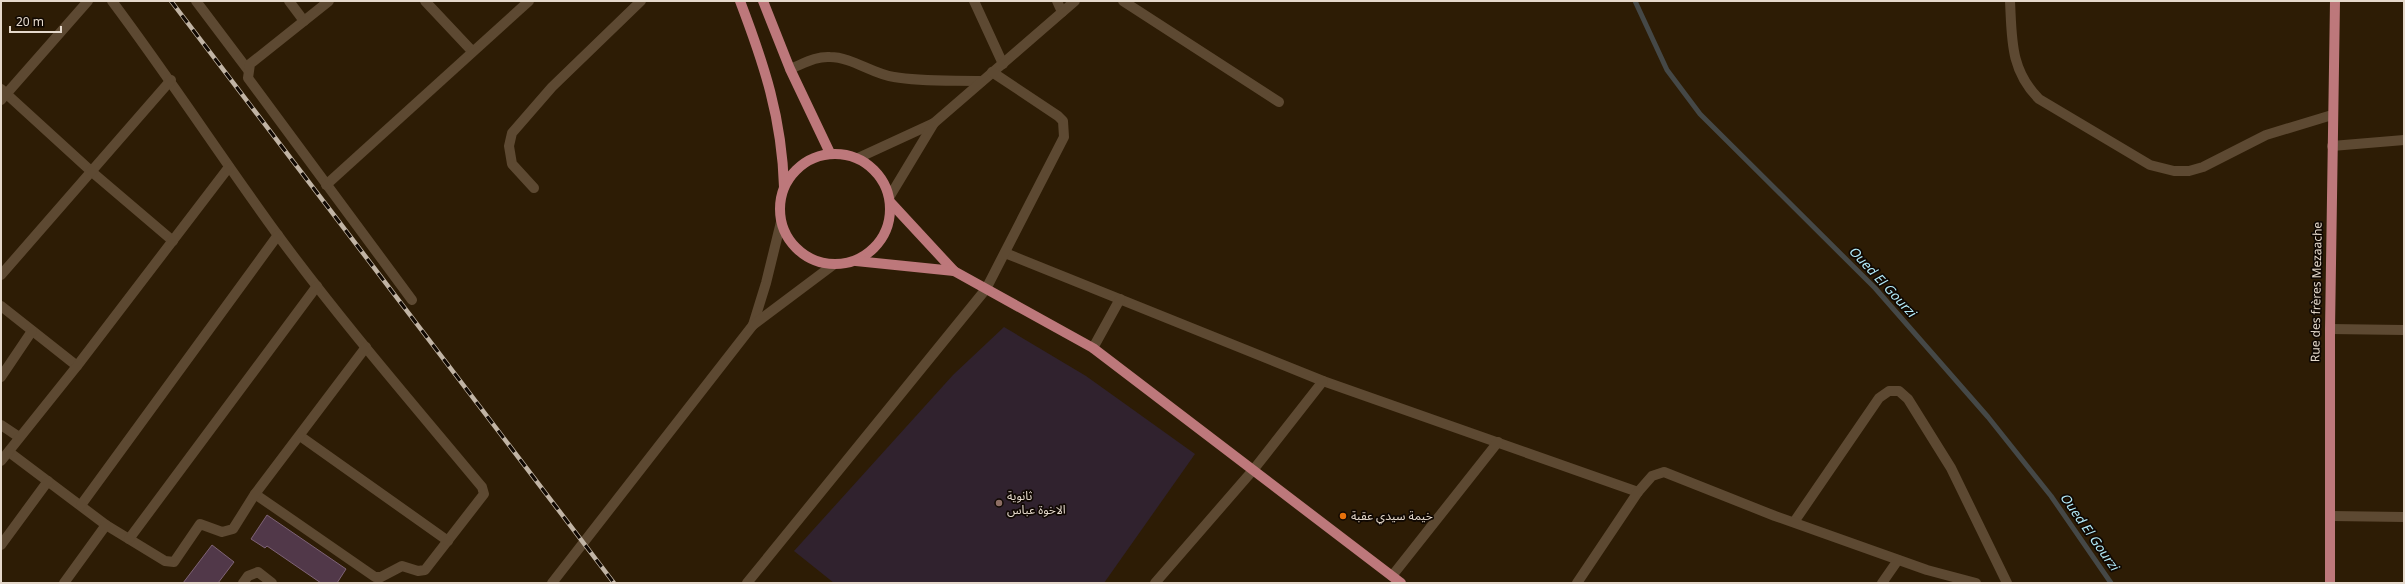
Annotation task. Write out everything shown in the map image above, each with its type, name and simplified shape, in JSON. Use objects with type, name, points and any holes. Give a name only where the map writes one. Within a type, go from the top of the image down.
[{"type":"main road","points":[[740,1],[762,60],[774,102],[781,144],[784,187],[780,204],[781,222],[792,244],[810,259],[833,265],[856,261],[954,271]]},
{"type":"main road","points":[[763,1],[790,69],[830,153]]},
{"type":"main road","name":"Rue des frères Mezaache","points":[[2330,583],[2330,329],[2332,115],[2335,1]]},
{"type":"main road","points":[[784,187],[795,170],[811,158],[830,153],[844,153],[858,158],[872,167],[883,180],[890,199],[890,218],[879,244],[868,254],[856,261]]},
{"type":"main road","points":[[890,199],[954,271],[1093,348],[1254,469],[1401,583]]},
{"type":"street","points":[[88,1],[3,94],[173,241]]},
{"type":"street","points":[[112,1],[171,80],[278,235],[366,347],[483,490],[484,494],[424,570],[418,571],[402,566],[381,577],[375,577],[255,494]]},
{"type":"street","points":[[196,1],[248,70]]},
{"type":"street","points":[[289,1],[304,21]]},
{"type":"street","points":[[329,1],[250,64],[248,78],[412,300]]},
{"type":"street","points":[[425,1],[472,51]]},
{"type":"street","points":[[326,185],[528,1]]},
{"type":"street","points":[[534,188],[512,164],[509,146],[512,133],[552,87],[642,1]]},
{"type":"street","points":[[974,1],[1003,64]]},
{"type":"street","points":[[1057,1],[1062,12]]},
{"type":"street","points":[[858,158],[934,123],[1075,1]]},
{"type":"street","points":[[1123,1],[1280,102]]},
{"type":"street","points":[[2010,1],[2013,51],[2026,86],[2039,99],[2150,165],[2174,171],[2189,171],[2203,167],[2266,135],[2332,115]]},
{"type":"street","points":[[790,69],[817,58],[830,57],[844,59],[876,73],[892,77],[982,81]]},
{"type":"street","points":[[747,583],[986,289],[1064,137],[1065,129],[1063,122],[1058,116],[992,72]]},
{"type":"street","points":[[1,275],[171,80]]},
{"type":"street","points":[[890,199],[934,123]]},
{"type":"street","points":[[2332,146],[2404,140]]},
{"type":"street","points":[[1,461],[77,366],[230,167]]},
{"type":"street","points":[[752,325],[766,283],[781,222]]},
{"type":"street","points":[[81,505],[278,235]]},
{"type":"street","points":[[1005,252],[1323,381],[1638,492]]},
{"type":"street","points":[[552,583],[752,325],[833,265]]},
{"type":"street","points":[[129,539],[317,286]]},
{"type":"street","points":[[1093,348],[1120,299]]},
{"type":"street","points":[[1,306],[77,366]]},
{"type":"street","points":[[2330,329],[2404,330]]},
{"type":"street","points":[[1,377],[32,331]]},
{"type":"street","points":[[9,452],[106,525],[165,561],[174,562],[200,524],[222,532],[233,529],[255,494],[366,347]]},
{"type":"street","points":[[1155,583],[1254,469],[1323,381]]},
{"type":"street","points":[[1794,522],[1879,398],[1889,391],[1899,391],[1908,399],[1951,468],[2008,583]]},
{"type":"street","points":[[1,425],[19,437]]},
{"type":"street","points":[[300,436],[448,541]]},
{"type":"street","points":[[1392,576],[1498,442]]},
{"type":"street","points":[[1577,583],[1638,492],[1652,476],[1664,472],[1898,560],[1927,570],[1976,583]]},
{"type":"street","points":[[1,545],[48,481]]},
{"type":"street","points":[[2331,516],[2404,517]]},
{"type":"street","points":[[64,583],[106,525]]},
{"type":"street","points":[[1882,583],[1898,560]]},
{"type":"street","points":[[243,583],[248,576],[258,572],[272,583]]},
{"type":"shaded area","name":"ثانوية الاخوة عباس","points":[[1004,327],[1086,376],[1195,454],[1104,583],[834,583],[794,551],[953,375]]},
{"type":"building","points":[[267,515],[346,569],[337,583],[321,583],[267,546],[265,548],[251,539]]},
{"type":"building","points":[[212,545],[234,562],[218,583],[183,583]]},
{"type":"waterway","name":"Oued El Gourzi","points":[[1635,1],[1667,70],[1700,114],[1875,288],[1988,417],[2051,496],[2111,583]]},
{"type":"railway","points":[[171,1],[614,583]]},
{"type":"place","name":"ثانوية الاخوة عباس","points":[[999,503]]},
{"type":"place","name":"خيمة سيدي عقبة","points":[[1343,516]]}]
